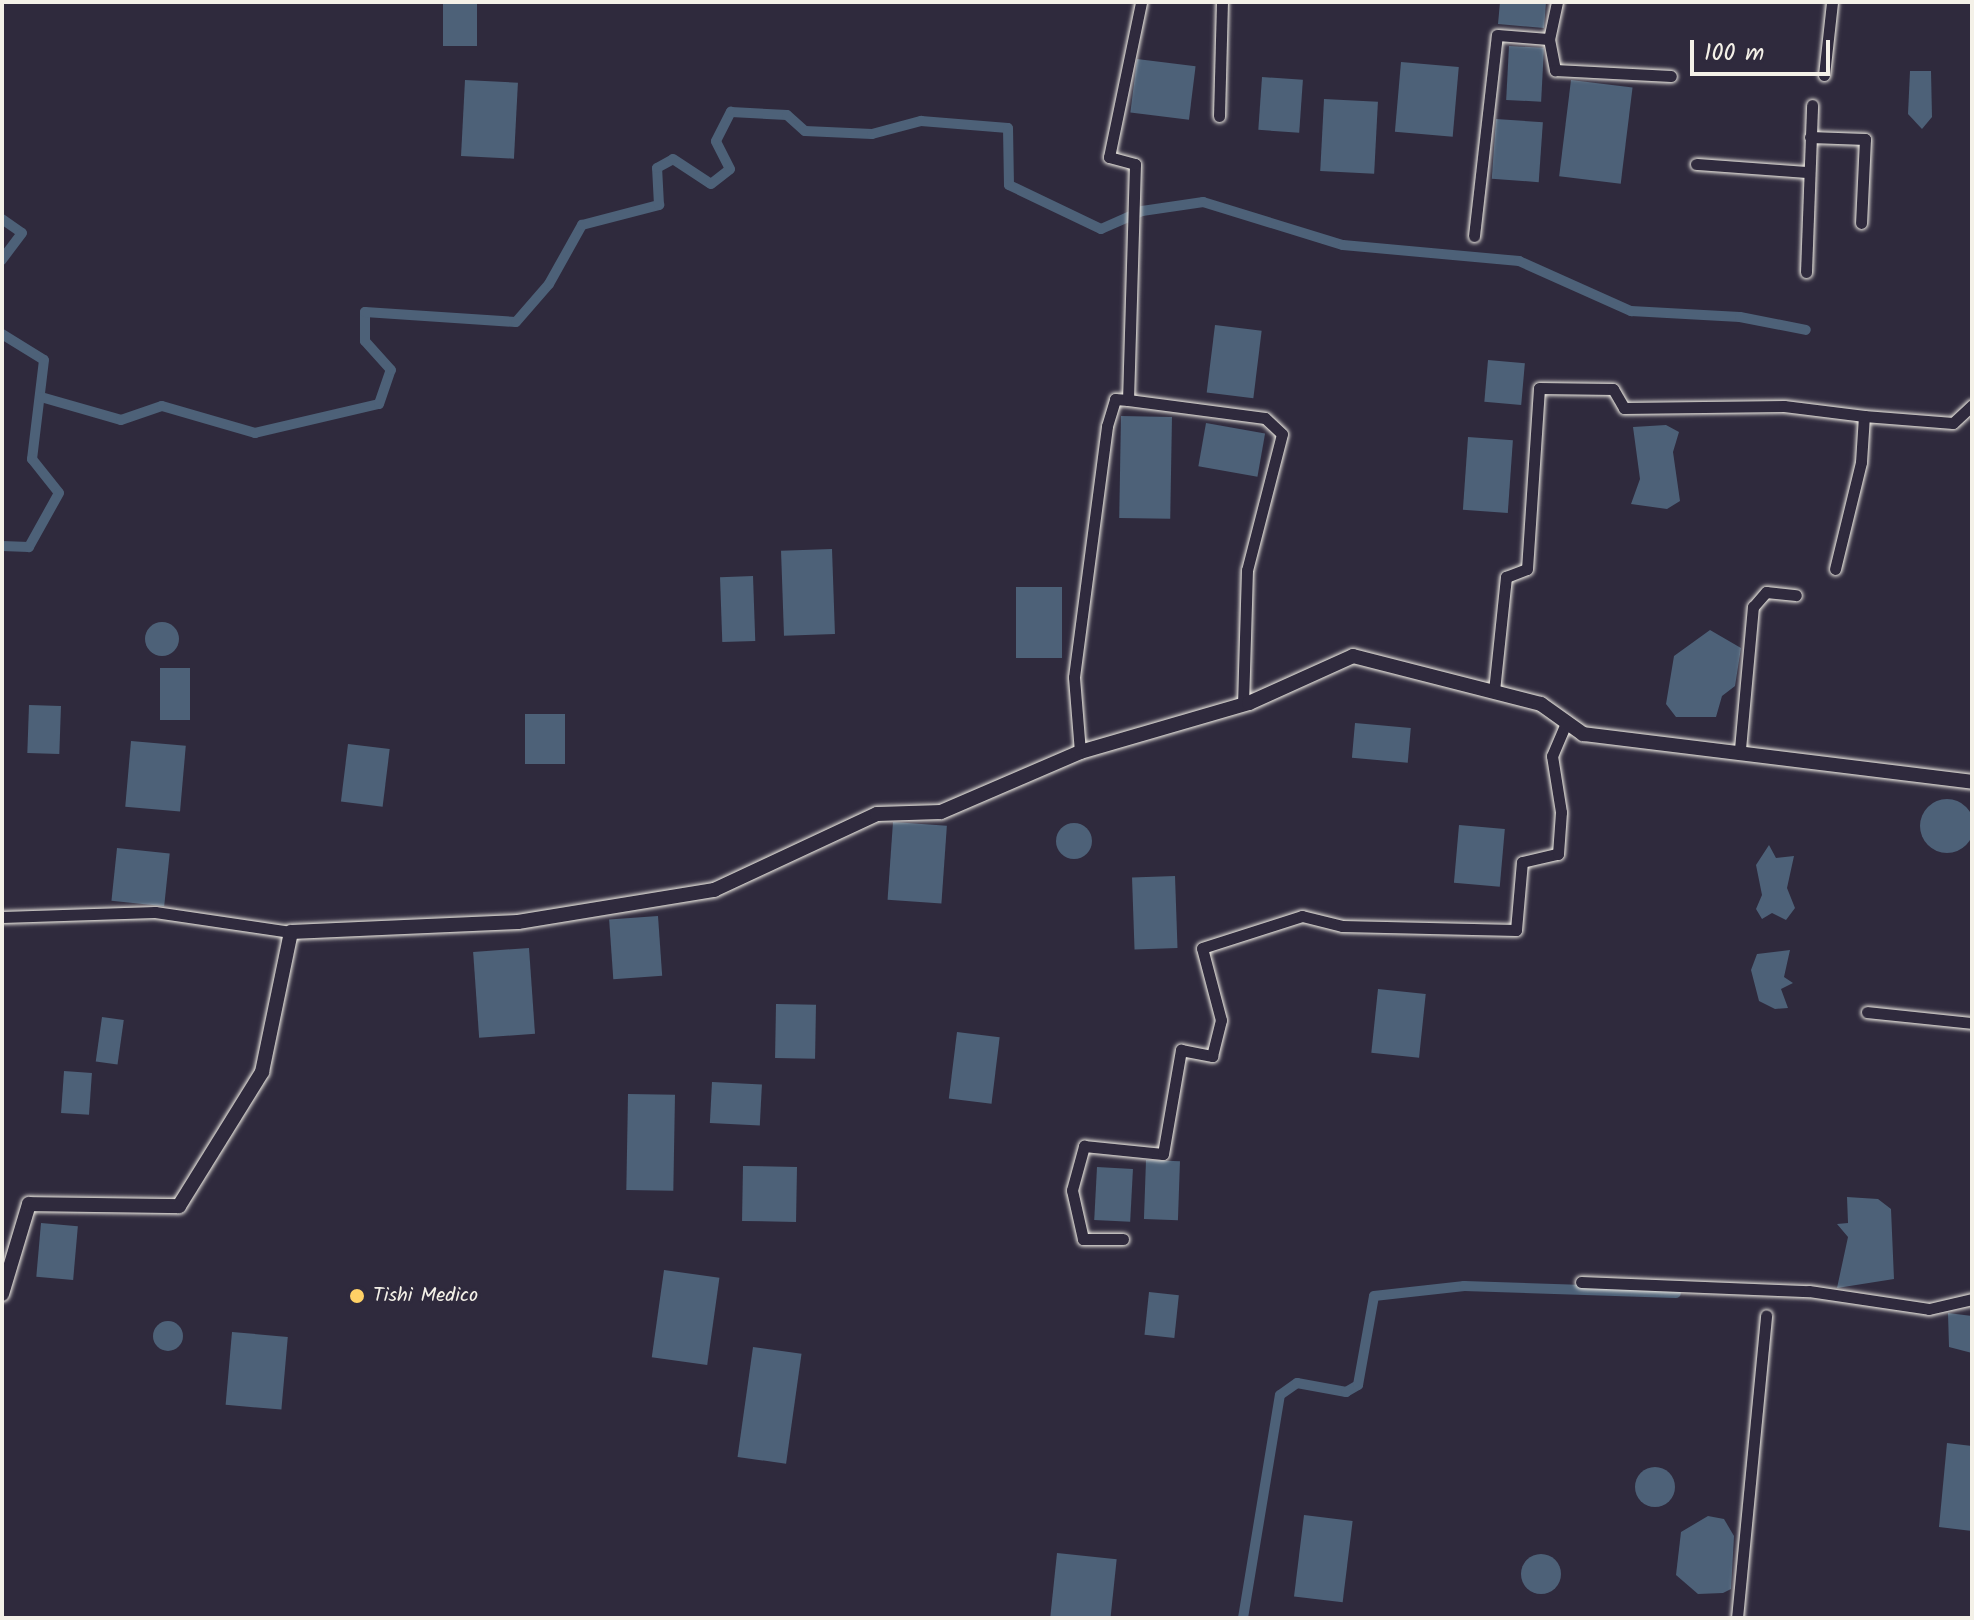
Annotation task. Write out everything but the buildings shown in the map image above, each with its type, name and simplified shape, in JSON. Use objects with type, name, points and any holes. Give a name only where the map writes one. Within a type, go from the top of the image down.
[{"type":"street","points":[[1128,400],[1135,164],[1109,157],[1141,2]]},
{"type":"street","points":[[1219,116],[1222,2]]},
{"type":"street","points":[[1557,2],[1549,39],[1555,70],[1671,76]]},
{"type":"street","points":[[1824,75],[1832,2]]},
{"type":"street","points":[[1474,236],[1497,35],[1549,39]]},
{"type":"street","points":[[1806,272],[1812,105]]},
{"type":"street","points":[[1810,137],[1865,139],[1861,223]]},
{"type":"street","points":[[1696,164],[1808,172]]},
{"type":"street","points":[[1494,691],[1506,577],[1527,569],[1539,388],[1613,389],[1624,408],[1769,405],[1953,423],[1972,405]]},
{"type":"street","points":[[1080,752],[1074,677],[1107,426],[1115,399],[1265,418],[1282,434],[1247,570],[1243,704]]},
{"type":"street","points":[[1835,569],[1861,462],[1864,416]]},
{"type":"street","points":[[1740,749],[1753,607],[1766,592],[1796,595]]},
{"type":"street","points":[[2,917],[155,912],[291,932],[518,922],[714,890],[877,814],[941,812],[1080,752],[1243,704],[1353,656],[1541,704],[1583,734],[1740,749],[1972,782]]},
{"type":"street","points":[[1123,1239],[1083,1239],[1072,1190],[1084,1146],[1163,1154],[1181,1050],[1212,1056],[1221,1020],[1202,948],[1302,916],[1342,926],[1516,930],[1522,862],[1558,854],[1561,812],[1552,756],[1566,723]]},
{"type":"street","points":[[2,1294],[29,1204],[179,1206],[262,1072],[291,932]]},
{"type":"street","points":[[1867,1012],[1972,1023]]},
{"type":"street","points":[[1581,1282],[1809,1291],[1929,1309],[1972,1299]]},
{"type":"street","points":[[1737,1618],[1766,1315]]},
{"type":"water","points":[[443,2],[477,2],[477,46],[443,46]]},
{"type":"water","points":[[1500,2],[1546,2],[1544,28],[1498,24]]},
{"type":"water","points":[[1509,46],[1544,48],[1541,102],[1506,100]]},
{"type":"water","points":[[1137,59],[1196,66],[1189,120],[1130,113]]},
{"type":"water","points":[[1401,62],[1459,67],[1453,137],[1395,132]]},
{"type":"water","points":[[1910,71],[1931,71],[1932,117],[1922,129],[1908,114]]},
{"type":"water","points":[[1262,77],[1303,80],[1299,133],[1258,130]]},
{"type":"water","points":[[465,80],[518,83],[514,159],[461,156]]},
{"type":"water","points":[[1571,80],[1633,88],[1621,184],[1559,176]]},
{"type":"water","points":[[1324,99],[1378,102],[1374,174],[1320,171]]},
{"type":"water","points":[[1496,119],[1543,122],[1539,182],[1492,179]]},
{"type":"water","points":[[1215,325],[1262,331],[1253,398],[1207,392]]},
{"type":"water","points":[[1488,360],[1525,363],[1521,405],[1484,402]]},
{"type":"water","points":[[1121,416],[1172,417],[1170,519],[1119,518]]},
{"type":"water","points":[[1206,423],[1265,433],[1257,477],[1198,466]]},
{"type":"water","points":[[1666,425],[1679,432],[1673,452],[1680,501],[1667,509],[1631,504],[1640,479],[1633,427]]},
{"type":"water","points":[[1468,437],[1513,440],[1508,513],[1463,510]]},
{"type":"water","points":[[832,549],[835,634],[784,636],[781,551]]},
{"type":"water","points":[[753,576],[755,641],[722,642],[720,577]]},
{"type":"water","points":[[1016,587],[1062,587],[1062,658],[1016,658]]},
{"type":"water","points":[[162,622],[174,627],[179,639],[174,651],[162,656],[150,651],[145,639],[150,627]]},
{"type":"water","points":[[1710,630],[1741,648],[1735,686],[1722,696],[1716,717],[1676,717],[1666,704],[1674,656]]},
{"type":"water","points":[[160,668],[190,668],[190,720],[160,720]]},
{"type":"water","points":[[29,705],[61,706],[59,754],[27,753]]},
{"type":"water","points":[[525,714],[565,714],[565,764],[525,764]]},
{"type":"water","points":[[1355,723],[1411,728],[1408,763],[1352,758]]},
{"type":"water","points":[[131,741],[186,746],[180,812],[125,807]]},
{"type":"water","points":[[348,744],[390,749],[383,807],[341,802]]},
{"type":"water","points":[[1947,799],[1966,807],[1974,826],[1966,845],[1947,853],[1928,845],[1920,826],[1928,807]]},
{"type":"water","points":[[893,822],[947,826],[941,904],[888,900]]},
{"type":"water","points":[[1074,823],[1086,829],[1092,841],[1086,853],[1074,859],[1062,853],[1056,841],[1062,829]]},
{"type":"water","points":[[1459,825],[1505,829],[1500,887],[1454,883]]},
{"type":"water","points":[[1769,845],[1776,858],[1794,856],[1787,888],[1795,908],[1786,920],[1772,913],[1762,919],[1756,909],[1762,895],[1756,865]]},
{"type":"water","points":[[117,848],[170,854],[164,906],[111,901]]},
{"type":"water","points":[[1175,876],[1178,948],[1135,949],[1132,878]]},
{"type":"water","points":[[658,916],[662,976],[613,979],[609,919]]},
{"type":"water","points":[[529,948],[535,1034],[479,1038],[473,952]]},
{"type":"water","points":[[1790,950],[1784,977],[1793,983],[1781,989],[1788,1008],[1775,1009],[1759,1001],[1751,970],[1757,954]]},
{"type":"water","points":[[1378,989],[1426,994],[1419,1058],[1371,1053]]},
{"type":"water","points":[[776,1004],[816,1005],[815,1059],[775,1058]]},
{"type":"water","points":[[102,1017],[124,1020],[118,1065],[96,1062]]},
{"type":"water","points":[[957,1032],[1000,1037],[992,1104],[949,1099]]},
{"type":"water","points":[[64,1071],[92,1073],[89,1115],[61,1113]]},
{"type":"water","points":[[712,1082],[762,1085],[760,1126],[710,1123]]},
{"type":"water","points":[[628,1094],[675,1095],[673,1191],[626,1190]]},
{"type":"water","points":[[1146,1160],[1180,1161],[1178,1220],[1144,1219]]},
{"type":"water","points":[[743,1166],[797,1167],[796,1222],[742,1221]]},
{"type":"water","points":[[1097,1167],[1133,1169],[1130,1222],[1094,1220]]},
{"type":"water","points":[[1847,1197],[1878,1199],[1891,1209],[1894,1279],[1837,1288],[1848,1237],[1837,1224],[1848,1223]]},
{"type":"water","points":[[41,1223],[78,1226],[73,1280],[36,1277]]},
{"type":"water","points":[[664,1270],[719,1278],[707,1365],[652,1357]]},
{"type":"water","points":[[1149,1292],[1179,1295],[1174,1338],[1145,1335]]},
{"type":"water","points":[[1948,1313],[1972,1316],[1972,1353],[1949,1347]]},
{"type":"water","points":[[168,1321],[174,1322],[182,1330],[182,1342],[174,1350],[168,1351],[162,1350],[154,1342],[153,1336],[154,1330],[162,1322]]},
{"type":"water","points":[[232,1332],[288,1337],[281,1410],[226,1405]]},
{"type":"water","points":[[753,1347],[802,1354],[786,1464],[738,1457]]},
{"type":"water","points":[[1947,1443],[1972,1446],[1972,1531],[1939,1527]]},
{"type":"water","points":[[1655,1467],[1669,1473],[1675,1487],[1669,1501],[1655,1507],[1641,1501],[1635,1487],[1641,1473]]},
{"type":"water","points":[[1304,1515],[1353,1521],[1343,1602],[1294,1596]]},
{"type":"water","points":[[1708,1516],[1724,1519],[1734,1536],[1731,1589],[1723,1593],[1698,1594],[1676,1575],[1681,1532]]},
{"type":"water","points":[[1057,1553],[1117,1559],[1110,1618],[1050,1618]]},
{"type":"water","points":[[1541,1554],[1555,1560],[1561,1574],[1555,1588],[1541,1594],[1527,1588],[1521,1574],[1527,1560]]},
{"type":"waterway","points":[[41,397],[121,420],[162,406],[255,433],[379,404],[391,370],[365,341],[365,312],[516,322],[549,284],[582,225],[659,205],[657,168],[673,159],[711,184],[730,169],[716,141],[731,112],[787,115],[805,131],[872,134],[921,121],[1008,128],[1009,185],[1101,229],[1142,211],[1203,202],[1343,245],[1519,261],[1631,311],[1740,317],[1806,330]]},
{"type":"waterway","points":[[2,219],[22,233],[2,260]]},
{"type":"waterway","points":[[2,334],[44,360],[32,459],[59,493],[29,547],[2,546]]},
{"type":"waterway","points":[[1243,1618],[1280,1395],[1297,1383],[1346,1392],[1358,1385],[1374,1296],[1464,1286],[1676,1293]]},
{"type":"place","name":"Tishi Medico","points":[[357,1296]]}]
